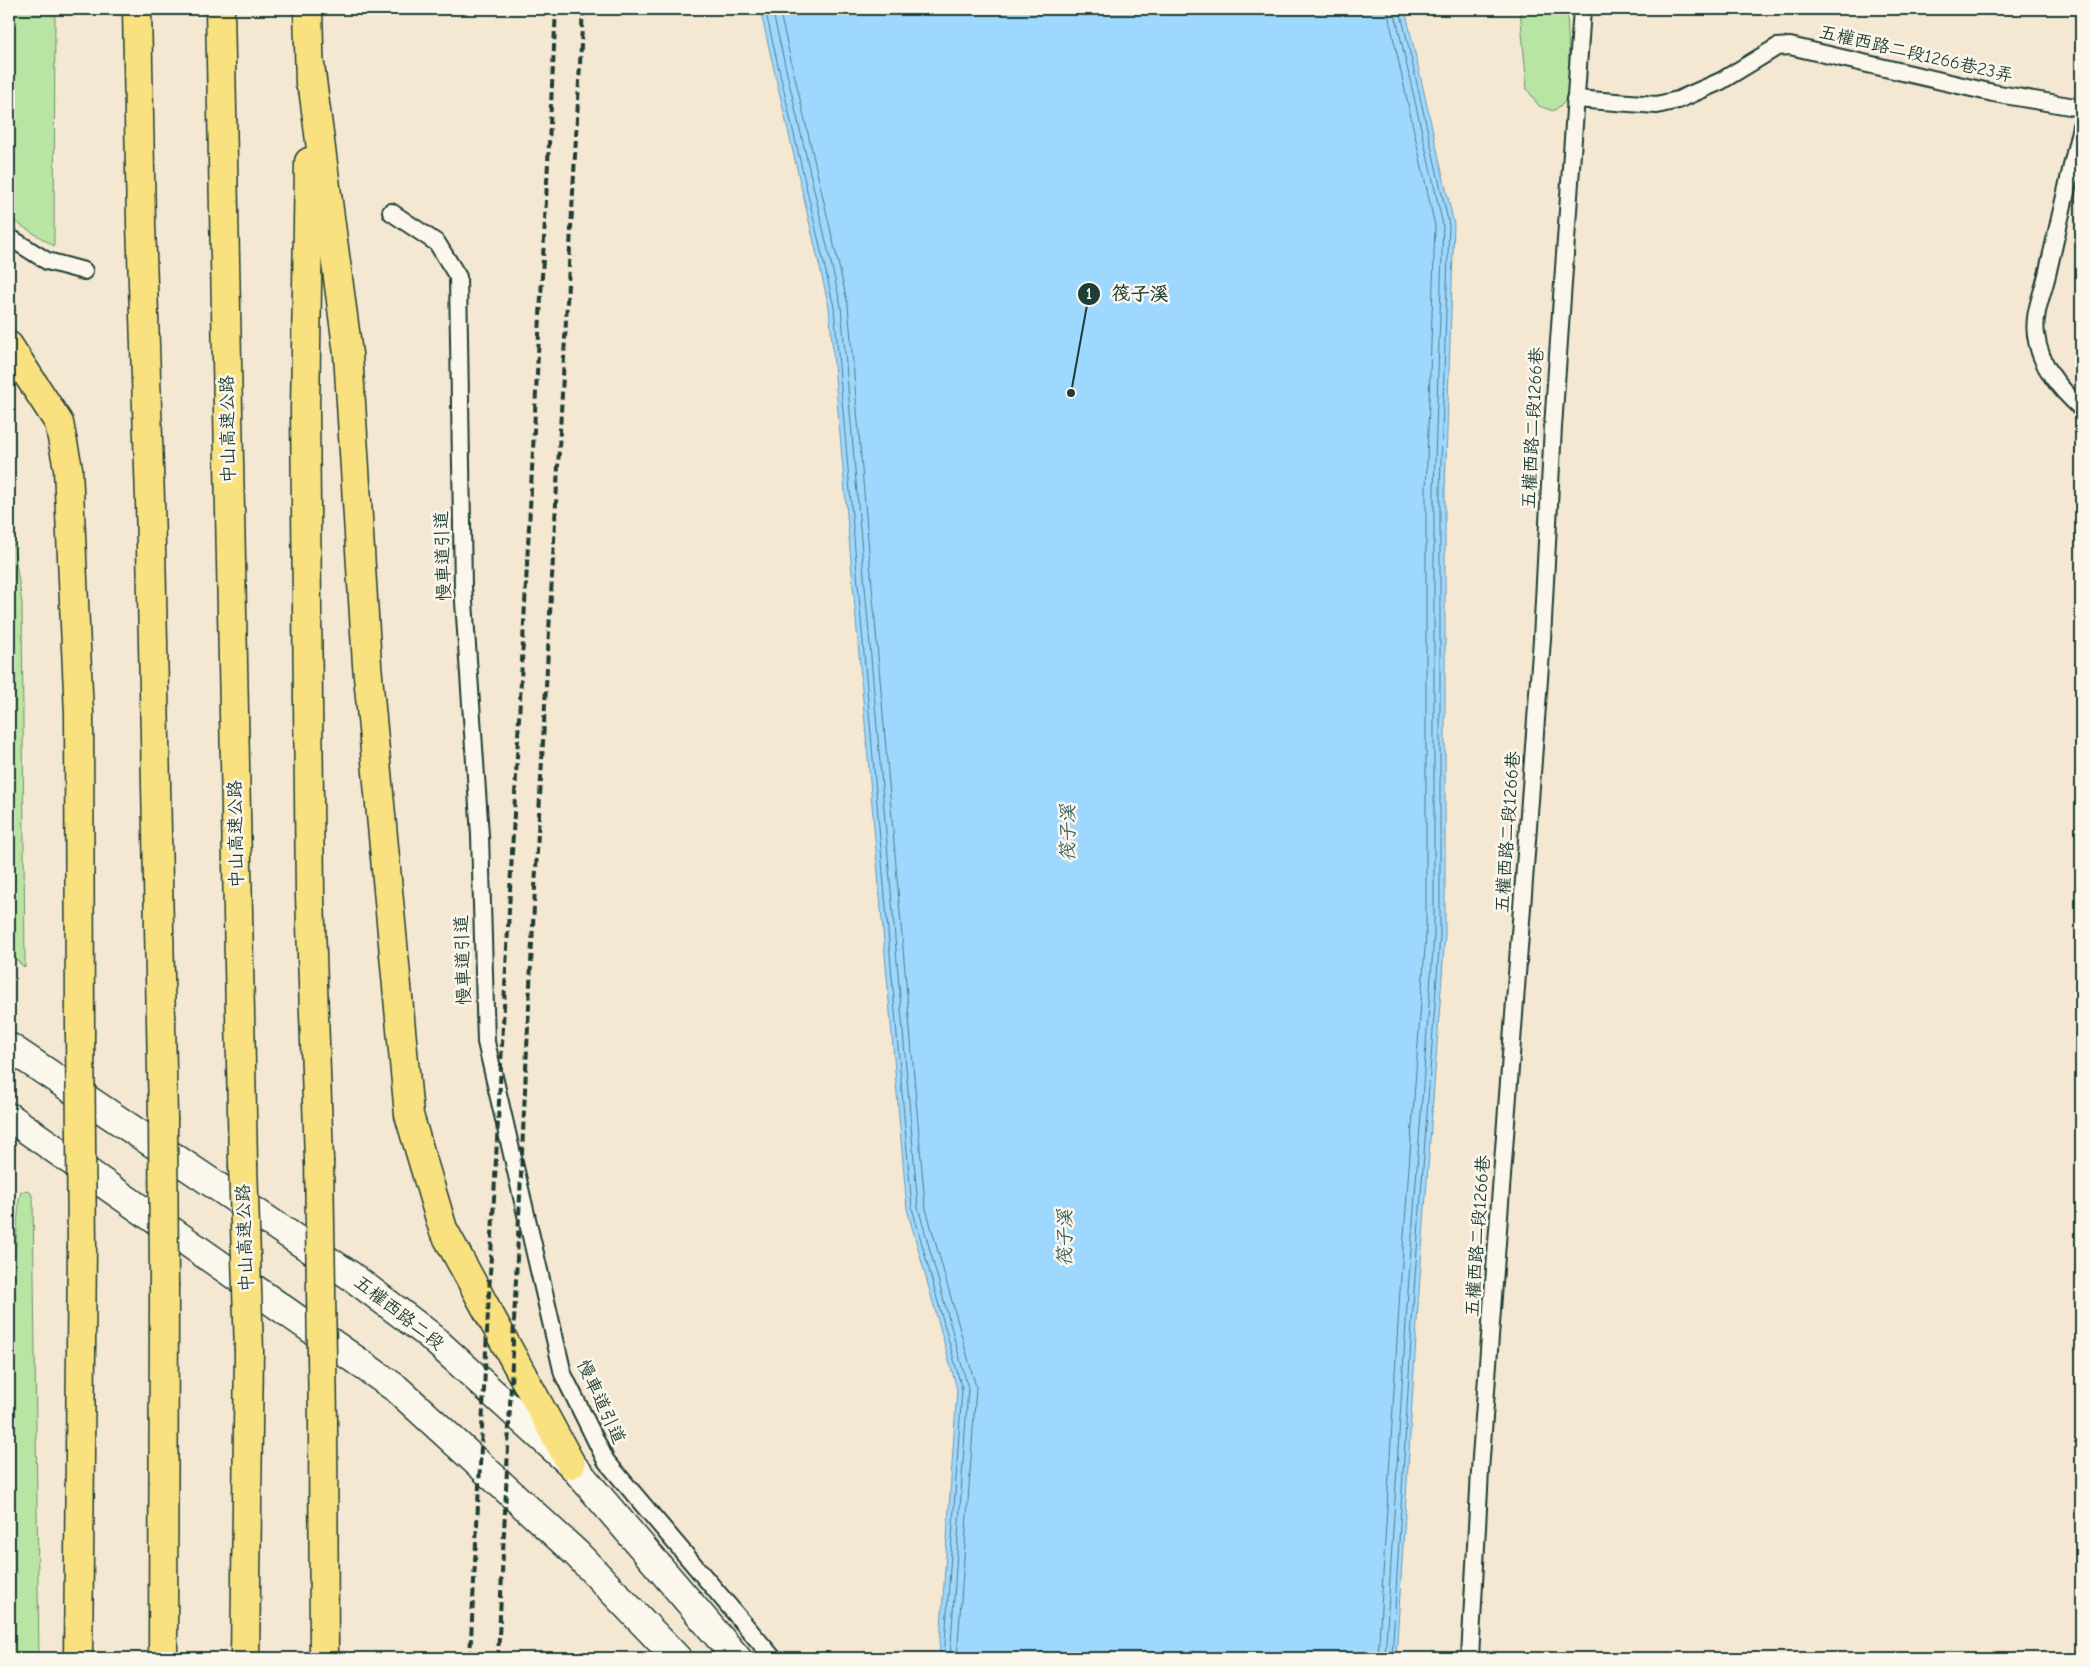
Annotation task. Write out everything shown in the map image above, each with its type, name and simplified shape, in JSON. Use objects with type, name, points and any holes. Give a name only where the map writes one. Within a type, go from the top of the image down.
[{"type":"highway","points":[[137,9],[163,1118],[163,1658]]},
{"type":"highway","name":"中山高速公路","points":[[220,9],[243,1164],[249,1351],[245,1658]]},
{"type":"highway","points":[[308,9],[310,65],[305,420],[310,896],[319,1160],[324,1658]]},
{"type":"highway","points":[[310,65],[348,354],[367,664],[409,1115],[442,1229],[571,1464]]},
{"type":"highway","points":[[9,346],[59,423],[68,468],[79,714],[82,1248],[78,1658]]},
{"type":"main road","name":"五權西路二段","points":[[9,1047],[359,1281],[428,1334],[571,1464],[733,1654]]},
{"type":"main road","points":[[9,1117],[397,1389],[577,1554],[678,1658]]},
{"type":"lane","name":"五權西路二段1266巷","points":[[1470,1658],[1480,1471],[1542,639],[1553,427],[1582,9]]},
{"type":"lane","name":"五權西路二段1266巷23弄","points":[[1575,99],[1657,105],[1678,100],[1721,81],[1778,47],[1790,46],[1993,93],[2081,108]]},
{"type":"lane","points":[[2081,126],[2045,283],[2036,312],[2036,335],[2046,368],[2064,392],[2081,408]]},
{"type":"lane","name":"慢車道引道","points":[[391,212],[437,243],[458,278],[463,587],[480,835],[486,1042],[563,1374],[606,1461],[773,1658]]},
{"type":"lane","points":[[9,237],[47,261],[84,271]]},
{"type":"green space","points":[[9,9],[55,9],[54,246],[9,218]]},
{"type":"green space","points":[[1520,9],[1567,9],[1570,86],[1564,103],[1553,111],[1539,106],[1527,89]]},
{"type":"green space","points":[[9,514],[22,603],[25,968],[9,953]]},
{"type":"green space","points":[[27,1190],[31,1193],[33,1199],[39,1658],[9,1658],[9,1343],[19,1200],[21,1192]]},
{"type":"water","points":[[760,9],[1405,9],[1454,224],[1445,490],[1445,935],[1419,1291],[1396,1658],[939,1658],[957,1389],[907,1209],[829,307]]},
{"type":"railway","points":[[470,1658],[556,9]]},
{"type":"railway","points":[[498,1658],[532,943],[583,9]]},
{"type":"place","name":"筏子溪","points":[[1071,393]]}]
